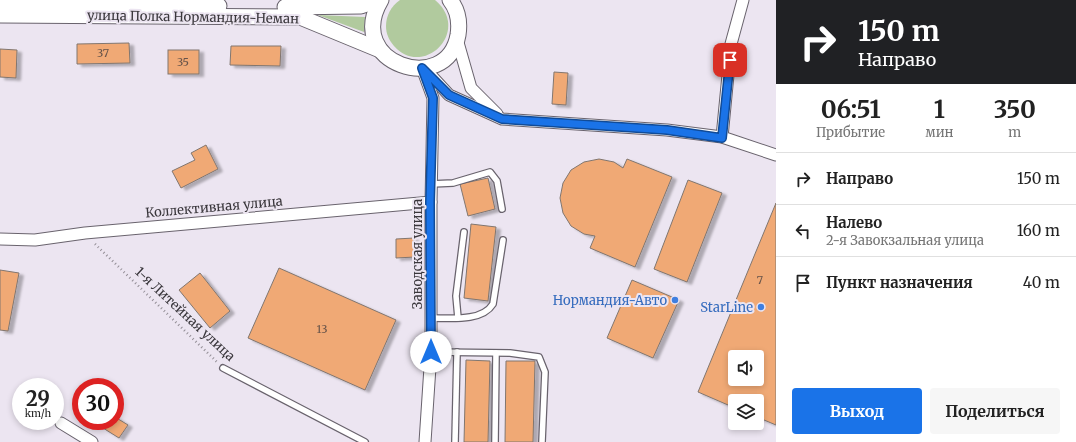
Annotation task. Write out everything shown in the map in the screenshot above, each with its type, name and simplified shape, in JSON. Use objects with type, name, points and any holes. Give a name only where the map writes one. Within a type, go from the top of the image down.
[{"type":"main road","name":"улица Полка Нормандия-Неман","points":[[0,3],[324,7],[361,6],[380,0]]},
{"type":"main road","points":[[380,0],[373,19],[373,30],[380,50],[388,59],[399,65],[410,68],[423,68],[434,64],[444,58],[452,50],[457,39],[459,26],[457,13],[450,0]]},
{"type":"main road","name":"улица Полка Нормандия-Неман","points":[[0,15],[300,17],[380,50]]},
{"type":"street","points":[[722,138],[731,44],[744,0]]},
{"type":"street","points":[[457,39],[471,88],[502,119]]},
{"type":"street","points":[[423,68],[449,95],[502,119],[667,130],[722,138],[776,155]]},
{"type":"street","name":"Заводская улица","points":[[423,68],[433,98],[430,202],[431,352],[425,442]]},
{"type":"street","name":"Коллективная улица","points":[[0,239],[35,240],[85,233],[430,202]]},
{"type":"street","points":[[64,425],[92,442]]},
{"type":"lane","points":[[431,184],[453,183],[490,172],[497,182],[502,209]]},
{"type":"lane","points":[[458,318],[456,296],[464,232]]},
{"type":"lane","points":[[431,318],[458,318],[478,315],[489,311],[494,304],[503,240]]},
{"type":"lane","points":[[431,352],[496,352],[539,357],[545,372],[542,442]]},
{"type":"lane","points":[[456,442],[457,352]]},
{"type":"lane","points":[[495,442],[496,352]]},
{"type":"lane","name":"1-я Литейная улица","points":[[223,368],[365,442]]},
{"type":"path","name":"1-я Литейная улица","points":[[85,233],[223,368]]},
{"type":"green space","points":[[400,0],[435,0],[445,12],[448,25],[446,37],[439,47],[429,54],[418,57],[406,55],[394,46],[389,39],[386,29],[386,22],[392,8]]},
{"type":"green space","points":[[318,15],[365,17],[364,32]]},
{"type":"building","points":[[129,43],[130,63],[77,64],[77,44]]},
{"type":"building","points":[[231,46],[281,46],[280,66],[230,65]]},
{"type":"building","points":[[0,49],[17,50],[16,78],[0,77]]},
{"type":"building","points":[[168,50],[199,50],[199,74],[168,74]]},
{"type":"building","points":[[554,72],[568,73],[566,105],[552,104]]},
{"type":"building","points":[[206,145],[218,169],[181,188],[172,171],[195,160],[191,153]]},
{"type":"building","points":[[599,159],[614,162],[623,168],[627,159],[672,177],[635,267],[590,248],[595,236],[584,234],[571,226],[563,213],[560,198],[563,183],[571,170],[584,162]]},
{"type":"building","points":[[488,178],[495,209],[468,216],[460,184]]},
{"type":"building","points":[[688,180],[722,193],[687,282],[654,269]]},
{"type":"building","points":[[776,203],[776,425],[764,420],[764,394],[728,394],[728,405],[698,392]]},
{"type":"building","points":[[471,224],[496,227],[488,301],[464,298]]},
{"type":"building","points":[[414,238],[415,257],[396,258],[396,239]]},
{"type":"building","points":[[279,268],[396,320],[365,390],[248,338]]},
{"type":"building","points":[[0,270],[19,273],[8,331],[0,330]]},
{"type":"building","points":[[200,273],[230,311],[210,328],[179,290]]},
{"type":"building","points":[[632,280],[679,300],[653,358],[607,338]]},
{"type":"building","points":[[466,360],[490,361],[488,442],[464,442]]},
{"type":"building","points":[[506,361],[535,361],[533,442],[505,442]]},
{"type":"building","points":[[124,423],[128,425],[119,438],[106,430],[124,430]]},
{"type":"place","name":"Нормандия-Авто","points":[[675,300]]},
{"type":"place","name":"StarLine","points":[[761,307]]},
{"type":"route","points":[[431,352],[430,202],[433,98],[422,68],[424,68],[449,95],[502,119],[667,130],[722,138],[730,60]]}]
